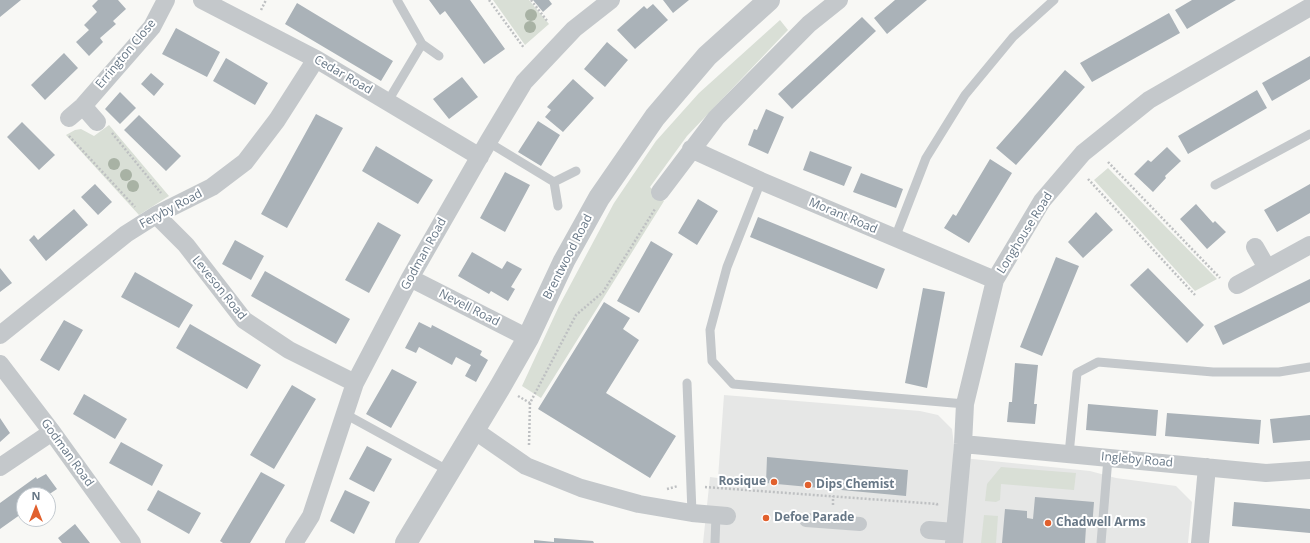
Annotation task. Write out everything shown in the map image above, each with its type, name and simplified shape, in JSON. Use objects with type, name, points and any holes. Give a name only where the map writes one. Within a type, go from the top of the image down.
[{"type":"street","name":"Errington Close","points":[[69,118],[83,106],[152,27],[166,0]]},
{"type":"street","name":"Cedar Road","points":[[202,0],[316,59],[388,101],[484,150]]},
{"type":"street","name":"Godman Road","points":[[294,543],[310,516],[355,383],[410,278],[484,150],[524,82],[574,29],[611,0]]},
{"type":"street","name":"Brentwood Road","points":[[406,543],[450,472],[528,338],[564,261],[599,198],[654,118],[707,56],[770,0]]},
{"type":"street","points":[[658,200],[691,149],[716,118],[809,24],[839,0]]},
{"type":"street","name":"Longhouse Road","points":[[954,537],[963,444],[965,404],[995,280],[1042,202],[1083,153],[1149,100],[1310,7]]},
{"type":"street","name":"Feryby Road","points":[[0,335],[126,234],[151,218],[212,187],[245,162],[277,120],[316,59]]},
{"type":"street","points":[[83,106],[98,122]]},
{"type":"street","name":"Morant Road","points":[[691,149],[761,181],[995,280]]},
{"type":"street","name":"Leveson Road","points":[[151,218],[186,245],[244,320],[289,350],[355,383]]},
{"type":"street","points":[[1236,285],[1310,245]]},
{"type":"street","points":[[1255,247],[1267,268]]},
{"type":"street","name":"Nevell Road","points":[[410,278],[528,338]]},
{"type":"street","name":"Godman Road","points":[[0,364],[52,432],[132,543]]},
{"type":"street","points":[[474,430],[526,466],[581,488],[639,504],[692,513],[721,515]]},
{"type":"street","points":[[0,467],[52,432]]},
{"type":"street","name":"Ingleby Road","points":[[963,444],[1266,473],[1310,470]]},
{"type":"street","points":[[1200,543],[1207,467]]},
{"type":"street","points":[[806,520],[860,524]]},
{"type":"street","points":[[932,530],[954,537]]},
{"type":"lane","points":[[397,0],[422,44],[439,56]]},
{"type":"lane","points":[[895,238],[926,158],[965,94],[1013,37],[1054,0]]},
{"type":"lane","points":[[388,101],[422,44]]},
{"type":"lane","points":[[1215,185],[1310,134]]},
{"type":"lane","points":[[484,150],[554,182]]},
{"type":"lane","points":[[554,182],[576,171]]},
{"type":"lane","points":[[761,181],[727,267],[710,330],[712,361],[727,378],[733,384],[965,404]]},
{"type":"lane","points":[[554,182],[558,206]]},
{"type":"lane","points":[[1069,454],[1077,373],[1098,362],[1213,372],[1279,372],[1310,367]]},
{"type":"lane","points":[[687,383],[692,513]]},
{"type":"lane","points":[[345,414],[450,472]]},
{"type":"lane","points":[[1101,543],[1108,458]]},
{"type":"lane","points":[[715,543],[721,515]]},
{"type":"path","points":[[259,14],[266,0]]},
{"type":"path","points":[[489,0],[524,48]]},
{"type":"path","points":[[531,0],[548,22]]},
{"type":"path","points":[[69,118],[67,133],[151,218]]},
{"type":"path","points":[[98,122],[106,127],[173,206]]},
{"type":"path","points":[[1108,162],[1220,278]]},
{"type":"path","points":[[1088,179],[1195,295]]},
{"type":"path","points":[[529,449],[530,403],[576,315],[603,292],[658,200]]},
{"type":"path","points":[[500,387],[530,403]]},
{"type":"path","points":[[660,492],[672,486],[717,487],[937,504],[932,530]]},
{"type":"shaded area","points":[[493,0],[529,0],[549,24],[525,45]]},
{"type":"shaded area","points":[[780,20],[788,30],[687,136],[650,187],[664,201],[541,398],[522,386],[559,306],[614,203],[656,141],[699,93]]},
{"type":"shaded area","points":[[109,125],[169,196],[139,215],[66,135],[75,130],[81,129],[94,136]]},
{"type":"shaded area","points":[[1108,168],[1217,279],[1195,291],[1094,180]]},
{"type":"shaded area","name":"Defoe Parade","points":[[724,395],[920,411],[938,415],[952,429],[954,445],[953,457],[1090,471],[1116,478],[1176,486],[1192,502],[1188,543],[703,543],[710,477],[718,478]]},
{"type":"shaded area","points":[[1001,467],[1076,473],[1074,490],[1001,484],[1000,500],[996,502],[985,501],[987,484]]},
{"type":"shaded area","points":[[984,515],[998,516],[996,543],[981,543]]},
{"type":"building","points":[[0,0],[21,0],[0,17]]},
{"type":"building","points":[[98,0],[118,0],[126,9],[113,21],[116,24],[100,38],[103,42],[89,56],[76,42],[89,30],[84,25],[97,12],[92,6]]},
{"type":"building","points":[[429,0],[470,0],[505,49],[484,64],[445,11],[440,15]]},
{"type":"building","points":[[533,0],[549,0],[552,4],[543,12]]},
{"type":"building","points":[[663,0],[689,0],[673,13]]},
{"type":"building","points":[[895,0],[927,0],[887,34],[874,18]]},
{"type":"building","points":[[1192,0],[1236,0],[1187,29],[1175,10]]},
{"type":"building","points":[[297,3],[393,61],[381,81],[285,24]]},
{"type":"building","points":[[653,4],[668,20],[635,49],[617,30],[644,6],[647,9]]},
{"type":"building","points":[[1169,13],[1180,33],[1092,82],[1080,63]]},
{"type":"building","points":[[862,17],[876,31],[792,109],[778,94]]},
{"type":"building","points":[[176,28],[220,52],[207,77],[162,54]]},
{"type":"building","points":[[607,42],[628,60],[605,87],[584,69]]},
{"type":"building","points":[[64,53],[78,68],[45,100],[31,85]]},
{"type":"building","points":[[1310,56],[1310,79],[1272,101],[1262,83]]},
{"type":"building","points":[[226,58],[268,83],[255,105],[213,81]]},
{"type":"building","points":[[1065,70],[1085,87],[1016,165],[996,148]]},
{"type":"building","points":[[151,73],[164,84],[154,96],[141,84]]},
{"type":"building","points":[[462,77],[478,97],[449,119],[433,99]]},
{"type":"building","points":[[573,79],[594,98],[563,132],[545,117],[551,110],[547,107]]},
{"type":"building","points":[[1257,90],[1267,108],[1188,154],[1178,136]]},
{"type":"building","points":[[120,92],[136,108],[120,124],[105,109]]},
{"type":"building","points":[[766,109],[784,117],[768,154],[748,145],[754,129],[757,130]]},
{"type":"building","points":[[316,114],[343,128],[287,228],[261,214]]},
{"type":"building","points":[[139,115],[181,156],[166,171],[124,130]]},
{"type":"building","points":[[538,121],[560,135],[541,166],[518,152]]},
{"type":"building","points":[[22,122],[55,155],[39,170],[7,137]]},
{"type":"building","points":[[376,146],[433,180],[418,204],[362,171]]},
{"type":"building","points":[[1167,147],[1181,161],[1165,176],[1166,178],[1153,192],[1134,174],[1148,160],[1151,162]]},
{"type":"building","points":[[810,151],[852,167],[844,186],[803,170]]},
{"type":"building","points":[[990,159],[1012,173],[969,243],[944,228],[953,214],[956,216]]},
{"type":"building","points":[[505,172],[530,185],[505,232],[480,218]]},
{"type":"building","points":[[861,173],[903,189],[896,208],[853,192]]},
{"type":"building","points":[[95,184],[112,202],[98,215],[81,197]]},
{"type":"building","points":[[1310,184],[1310,213],[1277,232],[1264,210]]},
{"type":"building","points":[[698,199],[718,211],[697,245],[678,233]]},
{"type":"building","points":[[1196,204],[1213,223],[1215,221],[1226,232],[1207,249],[1180,219]]},
{"type":"building","points":[[74,209],[88,225],[46,261],[29,240],[34,235],[38,240]]},
{"type":"building","points":[[1096,212],[1113,230],[1083,258],[1068,242]]},
{"type":"building","points":[[758,217],[885,269],[877,289],[750,237]]},
{"type":"building","points":[[378,222],[401,235],[369,293],[345,280]]},
{"type":"building","points":[[235,240],[264,256],[251,280],[222,264]]},
{"type":"building","points":[[651,241],[673,254],[639,313],[617,301]]},
{"type":"building","points":[[472,252],[502,269],[507,261],[522,269],[511,287],[515,289],[508,301],[491,291],[489,294],[458,276]]},
{"type":"building","points":[[1056,257],[1079,266],[1042,356],[1020,347]]},
{"type":"building","points":[[0,268],[12,283],[0,292]]},
{"type":"building","points":[[1148,268],[1204,325],[1187,343],[1130,285]]},
{"type":"building","points":[[265,271],[350,319],[336,344],[251,296]]},
{"type":"building","points":[[135,272],[193,305],[179,328],[121,297]]},
{"type":"building","points":[[1310,279],[1310,302],[1223,345],[1214,326]]},
{"type":"building","points":[[923,288],[945,292],[927,388],[905,383]]},
{"type":"building","points":[[604,302],[630,318],[623,329],[639,340],[606,393],[676,436],[650,478],[538,409]]},
{"type":"building","points":[[64,320],[83,330],[59,371],[40,360]]},
{"type":"building","points":[[419,322],[431,328],[432,325],[482,351],[480,355],[488,360],[476,382],[465,376],[471,365],[456,357],[452,365],[419,347],[416,353],[405,348]]},
{"type":"building","points":[[190,324],[261,365],[247,389],[176,348]]},
{"type":"building","points":[[1015,363],[1038,365],[1034,404],[1037,404],[1035,424],[1007,422],[1009,402],[1012,402]]},
{"type":"building","points":[[392,369],[417,382],[391,428],[366,414]]},
{"type":"building","points":[[292,385],[316,399],[274,469],[250,455]]},
{"type":"building","points":[[84,394],[127,419],[115,439],[73,414]]},
{"type":"building","points":[[1088,404],[1158,410],[1156,436],[1086,430]]},
{"type":"building","points":[[1167,413],[1261,420],[1259,444],[1165,436]]},
{"type":"building","points":[[1310,415],[1310,440],[1273,443],[1270,419]]},
{"type":"building","points":[[0,418],[10,433],[0,442]]},
{"type":"building","points":[[121,442],[163,465],[152,486],[109,463]]},
{"type":"building","points":[[367,446],[392,459],[374,492],[349,479]]},
{"type":"building","points":[[767,457],[908,470],[906,496],[766,483]]},
{"type":"building","points":[[261,472],[285,485],[250,543],[223,543],[220,541]]},
{"type":"building","points":[[46,474],[56,487],[22,487],[36,477],[37,479]]},
{"type":"building","points":[[158,490],[201,513],[189,534],[147,510]]},
{"type":"building","points":[[345,490],[370,502],[354,534],[330,521]]},
{"type":"building","points":[[16,491],[16,518],[0,529],[0,503]]},
{"type":"building","name":"Chadwell Arms","points":[[1035,497],[1094,502],[1092,528],[1086,527],[1085,543],[1002,543],[1005,509],[1027,511],[1027,518],[1033,519]]},
{"type":"building","points":[[1234,502],[1310,509],[1310,533],[1232,526]]},
{"type":"building","points":[[75,524],[90,543],[62,543],[58,538]]},
{"type":"building","points":[[554,538],[593,541],[594,543],[534,543],[534,540],[554,542]]},
{"type":"place","name":"Rosique","points":[[774,482]]},
{"type":"place","name":"Dips Chemist","points":[[808,485]]},
{"type":"place","name":"Defoe Parade","points":[[766,518]]},
{"type":"place","name":"Chadwell Arms","points":[[1048,523]]}]
